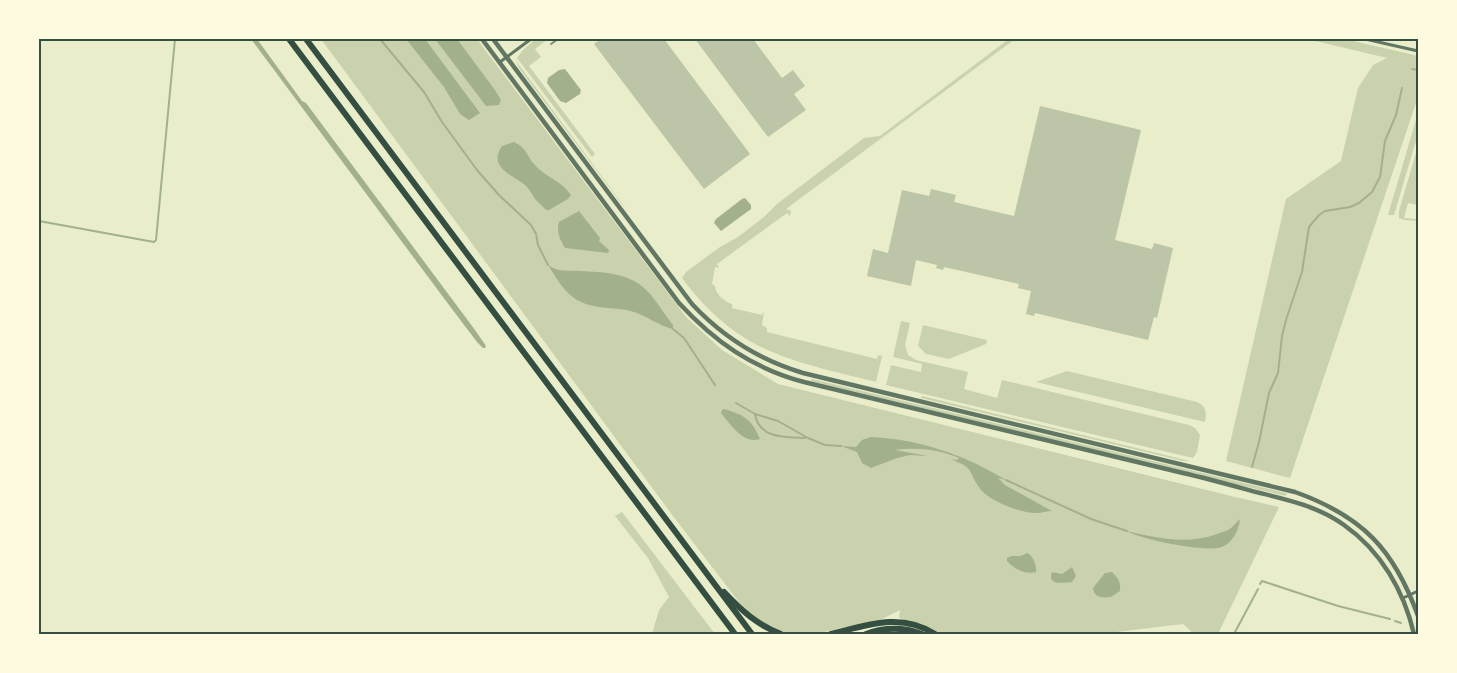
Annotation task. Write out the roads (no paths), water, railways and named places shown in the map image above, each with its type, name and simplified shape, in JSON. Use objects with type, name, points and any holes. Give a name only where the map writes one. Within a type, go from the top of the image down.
[{"type":"highway","points":[[289,39],[735,634]]},
{"type":"highway","points":[[306,39],[752,634]]},
{"type":"highway","points":[[704,571],[746,614],[760,624],[780,634]]},
{"type":"highway","points":[[831,634],[894,620],[921,627],[935,634]]},
{"type":"highway","points":[[866,634],[882,629],[894,628],[907,629],[922,634]]},
{"type":"street","points":[[482,39],[679,303],[701,326],[738,355],[770,371],[797,381],[1164,468],[1313,508],[1344,525],[1372,550],[1389,573],[1402,598],[1414,634]]},
{"type":"street","points":[[493,39],[692,304],[720,331],[741,346],[763,359],[803,373],[1295,492],[1317,500],[1339,511],[1361,527],[1392,561],[1411,594],[1418,616]]},
{"type":"street","points":[[500,62],[531,39]]},
{"type":"street","points":[[1365,39],[1418,51]]},
{"type":"street","points":[[1402,598],[1418,591]]},
{"type":"waterway","points":[[39,221],[154,242],[156,240],[175,39]]},
{"type":"waterway","points":[[380,39],[424,92],[442,122],[477,170],[499,195],[531,225],[548,265]]},
{"type":"waterway","points":[[1412,69],[1418,70]]},
{"type":"waterway","points":[[1252,467],[1269,393],[1278,373],[1282,336],[1286,320],[1302,272],[1309,227],[1325,211],[1350,207],[1359,203],[1372,192],[1380,177],[1385,141],[1396,115],[1402,88]]},
{"type":"waterway","points":[[673,329],[684,338],[715,385]]},
{"type":"waterway","points":[[736,403],[755,414],[778,421],[825,445],[841,446]]},
{"type":"waterway","points":[[755,414],[757,422],[767,432],[781,437],[805,438]]},
{"type":"waterway","points":[[1006,480],[1091,519],[1127,531]]},
{"type":"waterway","points":[[1260,584],[1262,581],[1338,606],[1390,619]]},
{"type":"waterway","points":[[1234,634],[1258,589]]},
{"type":"waterway","points":[[1395,621],[1401,623]]},
{"type":"railway","points":[[551,44],[558,39]]}]
